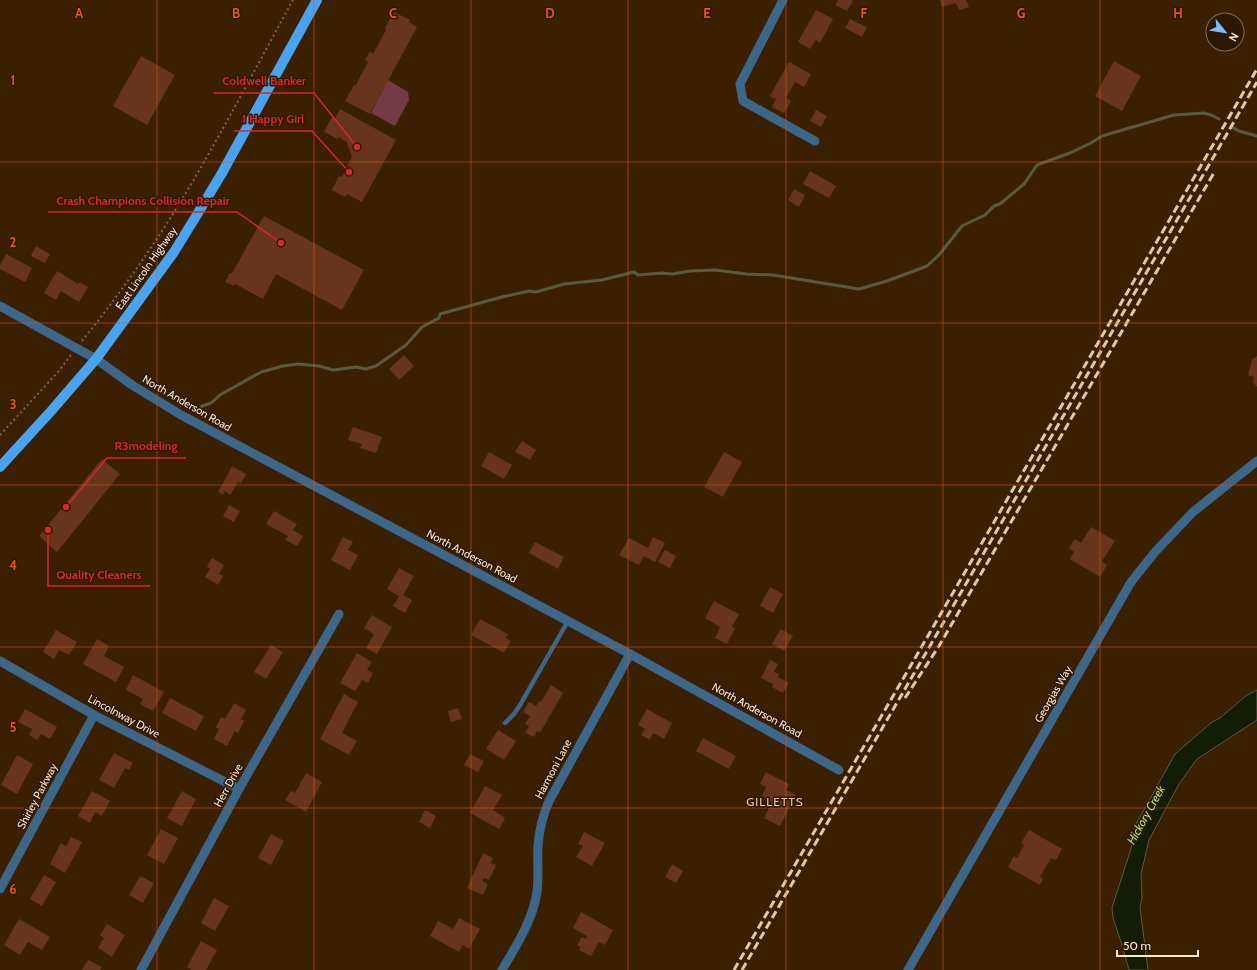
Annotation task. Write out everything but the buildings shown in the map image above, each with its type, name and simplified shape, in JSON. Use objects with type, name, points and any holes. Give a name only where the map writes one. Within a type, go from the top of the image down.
[{"type":"main road","name":"East Lincoln Highway","points":[[0,467],[96,359],[174,252],[198,213],[317,0]]},
{"type":"street","points":[[783,0],[740,84],[743,101],[816,141]]},
{"type":"street","name":"North Anderson Road","points":[[0,306],[96,359],[132,385],[180,415],[630,654],[839,770]]},
{"type":"street","name":"Georgias Way","points":[[908,970],[1131,582],[1155,552],[1193,512],[1257,461]]},
{"type":"street","name":"Herr Drive","points":[[141,970],[239,789],[339,614]]},
{"type":"street","name":"Harmoni Lane","points":[[502,970],[522,935],[538,891],[538,845],[541,828],[549,801],[630,654]]},
{"type":"street","name":"Lincolnway Drive","points":[[0,661],[94,714],[239,789]]},
{"type":"street","name":"Shirley Parkway","points":[[0,889],[94,714]]},
{"type":"lane","points":[[506,723],[520,705],[568,621]]},
{"type":"path","points":[[83,340],[144,257],[181,200],[216,140],[293,0]]},
{"type":"path","points":[[0,435],[58,372],[67,360]]},
{"type":"shaded area","points":[[388,80],[408,92],[409,100],[395,126],[371,113]]},
{"type":"water","name":"Hickory Creek","points":[[1257,690],[1257,720],[1197,759],[1179,784],[1149,840],[1141,874],[1142,897],[1140,908],[1148,970],[1129,970],[1113,918],[1112,908],[1136,833],[1135,826],[1175,754],[1212,722],[1220,718],[1247,695]]},
{"type":"waterway","points":[[198,411],[202,406],[211,403],[220,395],[261,372],[283,366],[298,364],[319,366],[333,370],[356,367],[366,369],[376,366],[406,345],[422,327],[439,318],[440,314],[502,297],[529,291],[536,292],[564,284],[602,280],[634,272],[638,275],[662,273],[672,274],[691,271],[715,270],[746,274],[773,275],[859,289],[887,281],[927,266],[939,255],[962,226],[985,215],[994,206],[1000,204],[1024,184],[1037,165],[1070,153],[1102,136],[1174,115],[1204,113],[1219,119]]},
{"type":"waterway","points":[[1232,127],[1239,131],[1257,136]]},
{"type":"railway","points":[[734,970],[1257,69]]},
{"type":"railway","points":[[742,970],[1257,82]]},
{"type":"railway","points":[[905,698],[939,646],[1215,171]]},
{"type":"place","name":"Coldwell Banker","points":[[357,147]]},
{"type":"place","name":"1 Happy Girl","points":[[349,172]]},
{"type":"place","name":"Crash Champions Collision Repair","points":[[281,243]]},
{"type":"place","name":"R3modeling","points":[[66,507]]},
{"type":"place","name":"Quality Cleaners","points":[[48,530]]},
{"type":"district","name":"GILLETTS","points":[[775,802]]}]
